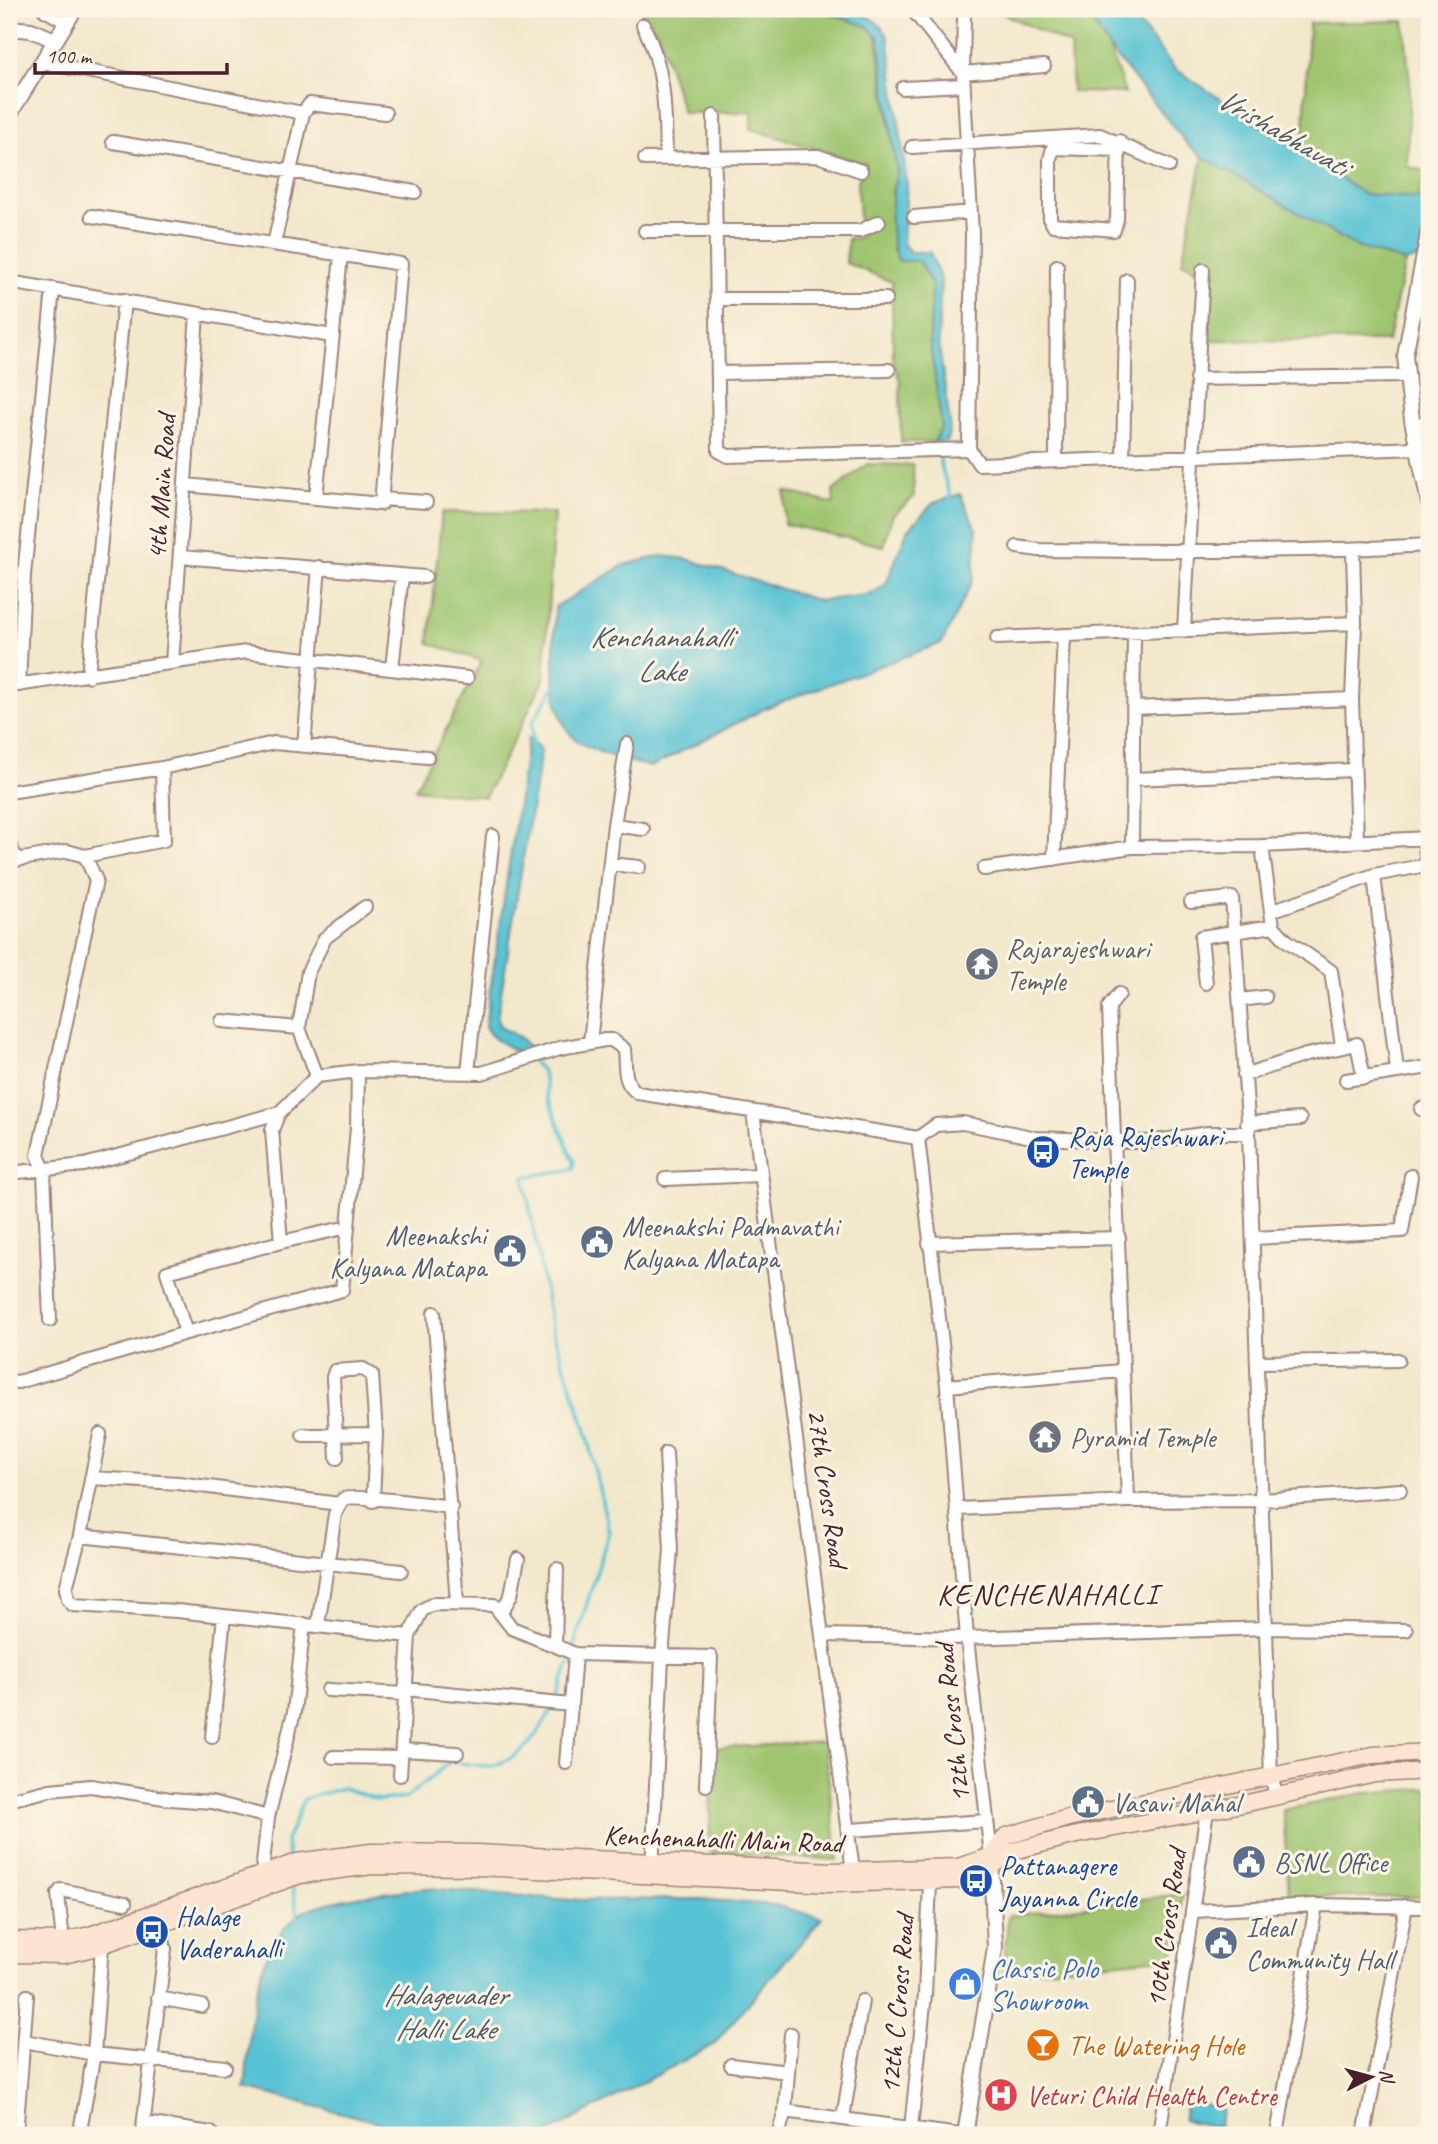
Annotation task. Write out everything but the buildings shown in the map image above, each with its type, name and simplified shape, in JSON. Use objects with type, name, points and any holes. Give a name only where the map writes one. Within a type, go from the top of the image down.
[{"type":"main road","name":"Kenchenahalli Main Road","points":[[652,1868],[936,1870],[991,1861],[1006,1836],[1068,1818],[1373,1755],[1429,1752]]},
{"type":"main road","name":"Kenchenahalli Main Road","points":[[9,1954],[64,1955],[102,1946],[160,1926],[298,1868],[393,1851],[652,1868],[831,1884],[930,1884],[971,1878],[991,1861],[1010,1852],[1072,1836],[1207,1811],[1375,1774],[1429,1771]]},
{"type":"main road","name":"Kenchenahalli Main Road","points":[[9,1940],[63,1941],[155,1914],[262,1873],[280,1874]]},
{"type":"street","points":[[9,115],[71,15],[45,9]]},
{"type":"street","points":[[912,9],[963,79]]},
{"type":"street","points":[[964,16],[963,79],[971,212],[969,449],[979,464],[1418,447]]},
{"type":"street","points":[[643,25],[655,47],[665,83],[666,159]]},
{"type":"street","points":[[9,28],[31,30],[55,40]]},
{"type":"street","points":[[41,62],[303,113]]},
{"type":"street","points":[[904,88],[1044,66]]},
{"type":"street","points":[[274,244],[303,113],[310,104],[385,113]]},
{"type":"street","points":[[714,116],[719,451],[728,456],[969,449]]},
{"type":"street","points":[[912,147],[1100,135],[1119,146],[1169,166]]},
{"type":"street","points":[[113,142],[290,174],[415,192]]},
{"type":"street","points":[[1119,146],[1114,230],[1053,225],[1049,219],[1049,159],[1053,148],[1119,146]]},
{"type":"street","points":[[645,159],[818,156],[861,171]]},
{"type":"street","points":[[914,217],[971,212]]},
{"type":"street","points":[[92,216],[341,257],[401,264],[381,504],[186,485]]},
{"type":"street","points":[[645,231],[860,231],[879,222]]},
{"type":"street","points":[[1428,494],[1413,424],[1405,356],[1429,229]]},
{"type":"street","points":[[316,498],[341,257]]},
{"type":"street","points":[[1056,461],[1057,266]]},
{"type":"street","points":[[1184,631],[1191,456],[1203,270]]},
{"type":"street","points":[[1123,458],[1126,281]]},
{"type":"street","points":[[9,282],[332,336]]},
{"type":"street","points":[[53,289],[14,686],[246,652],[467,678]]},
{"type":"street","points":[[717,299],[887,299]]},
{"type":"street","points":[[88,676],[124,300]]},
{"type":"street","name":"4th Main Road","points":[[172,663],[197,314]]},
{"type":"street","points":[[718,373],[889,370]]},
{"type":"street","points":[[1196,379],[1406,376]]},
{"type":"street","points":[[1413,424],[1429,423]]},
{"type":"street","points":[[381,499],[426,502]]},
{"type":"street","points":[[1017,547],[1039,550],[1189,551],[1353,550],[1429,545]]},
{"type":"street","points":[[1353,550],[1355,623],[1352,699],[1357,841]]},
{"type":"street","points":[[181,557],[425,577]]},
{"type":"street","points":[[304,746],[319,567]]},
{"type":"street","points":[[392,669],[402,575]]},
{"type":"street","points":[[997,638],[1355,623]]},
{"type":"street","points":[[1132,847],[1134,633]]},
{"type":"street","points":[[1054,859],[1065,635]]},
{"type":"street","points":[[1133,708],[1352,699]]},
{"type":"street","points":[[9,792],[162,768],[274,743],[428,757]]},
{"type":"street","points":[[590,1042],[614,825],[627,744]]},
{"type":"street","points":[[9,844],[13,863],[67,851],[85,856],[164,840],[162,768]]},
{"type":"street","points":[[1133,779],[1354,770]]},
{"type":"street","points":[[614,825],[643,830]]},
{"type":"street","points":[[468,1072],[493,836]]},
{"type":"street","points":[[984,869],[1132,847],[1262,846],[1427,839],[1429,879]]},
{"type":"street","points":[[1262,846],[1273,926],[1281,936],[1331,971],[1342,1046]]},
{"type":"street","points":[[50,1320],[44,1170],[38,1155],[96,880],[85,856]]},
{"type":"street","points":[[610,864],[639,867]]},
{"type":"street","points":[[1271,911],[1374,875],[1427,865]]},
{"type":"street","points":[[1374,875],[1397,1071]]},
{"type":"street","points":[[1191,902],[1231,898],[1236,934],[1253,1238],[1271,1778],[1277,1796]]},
{"type":"street","points":[[317,1076],[299,1028],[308,972],[326,938],[365,907]]},
{"type":"street","points":[[1206,982],[1201,937],[1236,934],[1273,926]]},
{"type":"street","points":[[1119,994],[1109,1007],[1128,1502]]},
{"type":"street","points":[[1240,1000],[1265,997]]},
{"type":"street","points":[[222,1021],[299,1028]]},
{"type":"street","points":[[281,1242],[272,1130],[279,1112],[317,1076],[358,1071],[481,1073],[590,1042],[612,1040],[624,1049],[626,1081],[629,1087],[638,1093],[918,1138],[936,1125],[963,1123],[1036,1138],[1113,1138],[1150,1142],[1300,1119]]},
{"type":"street","points":[[1244,1075],[1342,1046],[1358,1044],[1364,1078]]},
{"type":"street","points":[[1346,1080],[1429,1067]]},
{"type":"street","points":[[9,1381],[18,1382],[342,1290],[357,1128],[358,1071]]},
{"type":"street","points":[[9,1174],[108,1160],[279,1112]]},
{"type":"street","name":"27th Cross Road","points":[[753,1112],[850,1830],[853,1871]]},
{"type":"street","name":"12th Cross Road","points":[[918,1138],[947,1386],[967,1639],[991,1861],[995,1948],[965,2135]]},
{"type":"street","points":[[665,1180],[760,1175]]},
{"type":"street","points":[[1253,1238],[1402,1231],[1412,1177]]},
{"type":"street","points":[[186,1333],[167,1272],[348,1227]]},
{"type":"street","points":[[929,1243],[1119,1238]]},
{"type":"street","points":[[434,1313],[452,1507],[457,1602]]},
{"type":"street","points":[[1257,1362],[1398,1360]]},
{"type":"street","points":[[337,1458],[338,1434],[333,1377],[335,1371],[363,1369],[372,1375],[376,1434],[373,1501]]},
{"type":"street","points":[[947,1386],[1121,1371]]},
{"type":"street","points":[[100,1434],[80,1536],[66,1588],[68,1599],[73,1605],[311,1624],[409,1636]]},
{"type":"street","points":[[303,1435],[376,1434]]},
{"type":"street","points":[[652,1868],[662,1657],[671,1550],[666,1453]]},
{"type":"street","points":[[91,1478],[178,1483],[339,1504]]},
{"type":"street","points":[[958,1508],[1262,1500],[1400,1490]]},
{"type":"street","points":[[262,1873],[268,1817],[294,1712],[339,1504],[348,1497],[452,1507]]},
{"type":"street","points":[[80,1536],[401,1571]]},
{"type":"street","points":[[501,1614],[511,1595],[518,1559]]},
{"type":"street","points":[[556,1569],[558,1646]]},
{"type":"street","points":[[400,1775],[409,1636],[422,1610],[433,1604],[457,1602],[494,1605],[512,1628],[575,1654],[711,1657],[706,1785]]},
{"type":"street","points":[[212,1737],[224,1616]]},
{"type":"street","points":[[823,1635],[967,1639],[1266,1628],[1406,1630]]},
{"type":"street","points":[[566,1763],[575,1654]]},
{"type":"street","points":[[328,1690],[405,1691],[571,1705]]},
{"type":"street","points":[[333,1757],[457,1753]]},
{"type":"street","points":[[9,1800],[50,1790],[91,1786],[170,1799],[212,1802],[268,1817]]},
{"type":"street","name":"10th Cross Road","points":[[1159,2135],[1207,1811]]},
{"type":"street","points":[[850,1830],[986,1821]]},
{"type":"street","name":"12th C Cross Road","points":[[911,2128],[925,1994],[930,1884]]},
{"type":"street","points":[[63,1941],[58,1894],[61,1890],[125,1903]]},
{"type":"street","points":[[1194,1911],[1315,1905],[1429,1907]]},
{"type":"street","points":[[1277,2135],[1315,1905]]},
{"type":"street","points":[[1364,2135],[1406,1906]]},
{"type":"street","points":[[160,1926],[165,1949],[143,2129],[211,2133]]},
{"type":"street","points":[[80,2131],[94,2054],[102,1946]]},
{"type":"street","points":[[16,2135],[27,1996]]},
{"type":"street","points":[[158,1998],[202,2006]]},
{"type":"street","points":[[843,2118],[862,2001]]},
{"type":"street","points":[[778,2135],[785,2111],[791,2034]]},
{"type":"street","points":[[24,2041],[94,2054],[225,2067]]},
{"type":"street","points":[[731,2065],[788,2072]]},
{"type":"street","points":[[785,2111],[959,2135]]},
{"type":"street","points":[[866,2135],[871,2122]]},
{"type":"green space","points":[[642,9],[817,9],[867,26],[876,33],[897,172],[892,192],[893,251],[919,261],[932,284],[930,342],[942,426],[934,442],[901,442],[900,381],[893,360],[892,282],[846,263],[848,238],[860,238],[857,183],[866,164],[751,129],[752,112],[683,113],[660,38]]},
{"type":"green space","points":[[993,9],[1084,9],[1109,48],[1125,93],[1072,92],[1070,45]]},
{"type":"green space","points":[[1404,21],[1410,83],[1407,166],[1427,172],[1417,198],[1364,194],[1303,153],[1309,23]]},
{"type":"green space","points":[[1203,157],[1357,247],[1405,262],[1388,341],[1207,340],[1210,276],[1182,262]]},
{"type":"green space","points":[[867,464],[913,465],[914,497],[892,516],[884,546],[784,524],[785,491],[834,504],[833,491]]},
{"type":"green space","points":[[442,512],[554,513],[544,680],[485,797],[415,789],[482,661],[429,643]]},
{"type":"green space","points":[[824,1742],[838,1860],[709,1852],[712,1748]]},
{"type":"green space","points":[[1429,1788],[1429,1897],[1289,1897],[1283,1810],[1364,1793]]},
{"type":"green space","points":[[1182,1894],[1173,1957],[1003,1973],[1008,1916]]},
{"type":"water","points":[[817,9],[848,11],[866,16],[882,27],[888,36],[907,184],[903,244],[910,252],[930,252],[941,281],[938,339],[950,424],[947,441],[934,442],[942,426],[930,342],[932,285],[919,261],[899,261],[892,240],[892,205],[897,172],[879,38],[867,26]]},
{"type":"water","name":"Vrishabhavati","points":[[1084,9],[1128,9],[1174,68],[1364,194],[1429,199],[1429,255],[1405,262],[1357,247],[1203,157],[1189,146],[1109,48]]},
{"type":"water","name":"Kenchanahalli Lake","points":[[960,494],[977,531],[973,580],[942,643],[768,707],[651,767],[596,750],[579,742],[568,731],[556,699],[554,680],[555,607],[624,565],[661,556],[687,559],[819,601],[872,594],[886,584],[907,531],[933,503]]},
{"type":"water","points":[[528,737],[541,750],[497,1018],[500,1027],[521,1038],[531,1050],[521,1057],[492,1036],[485,1026]]},
{"type":"water","name":"Halagevader Halli Lake","points":[[426,1888],[571,1900],[700,1899],[774,1905],[822,1918],[713,2045],[544,2135],[428,2135],[245,2088],[255,1996],[269,1952],[281,1933],[296,1917],[321,1905]]},
{"type":"water","points":[[1187,2101],[1223,2108],[1219,2127],[1183,2120]]},
{"type":"waterway","points":[[942,438],[940,463],[951,498]]},
{"type":"waterway","points":[[533,745],[532,723],[557,682]]},
{"type":"waterway","points":[[532,1060],[543,1072],[547,1097],[574,1161],[573,1169],[524,1177],[552,1329],[585,1427],[609,1532],[573,1649]]},
{"type":"waterway","points":[[289,1861],[286,1841],[304,1799],[343,1788],[379,1800],[406,1798],[451,1761],[490,1766],[510,1759],[534,1738],[543,1724],[569,1663]]},
{"type":"waterway","points":[[292,1882],[298,1919]]},
{"type":"place","name":"Rajarajeshwari Temple","points":[[982,964]]},
{"type":"place","name":"Raja Rajeshwari Temple","points":[[1043,1152]]},
{"type":"place","name":"Meenakshi Padmavathi Kalyana Matapa","points":[[597,1242]]},
{"type":"place","name":"Meenakshi Kalyana Matapa","points":[[510,1251]]},
{"type":"place","name":"Pyramid Temple","points":[[1045,1437]]},
{"type":"place","name":"Vasavi Mahal","points":[[1088,1802]]},
{"type":"place","name":"BSNL Office","points":[[1249,1862]]},
{"type":"place","name":"Pattanagere Jayanna Circle","points":[[976,1881]]},
{"type":"place","name":"Halage Vaderahalli","points":[[152,1932]]},
{"type":"place","name":"Ideal Community Hall","points":[[1221,1943]]},
{"type":"place","name":"Classic Polo Showroom","points":[[965,1984]]},
{"type":"place","name":"The Watering Hole","points":[[1043,2045]]},
{"type":"place","name":"Veturi Child Health Centre","points":[[1001,2095]]},
{"type":"district","name":"KENCHENAHALLI","points":[[1048,1594]]}]
